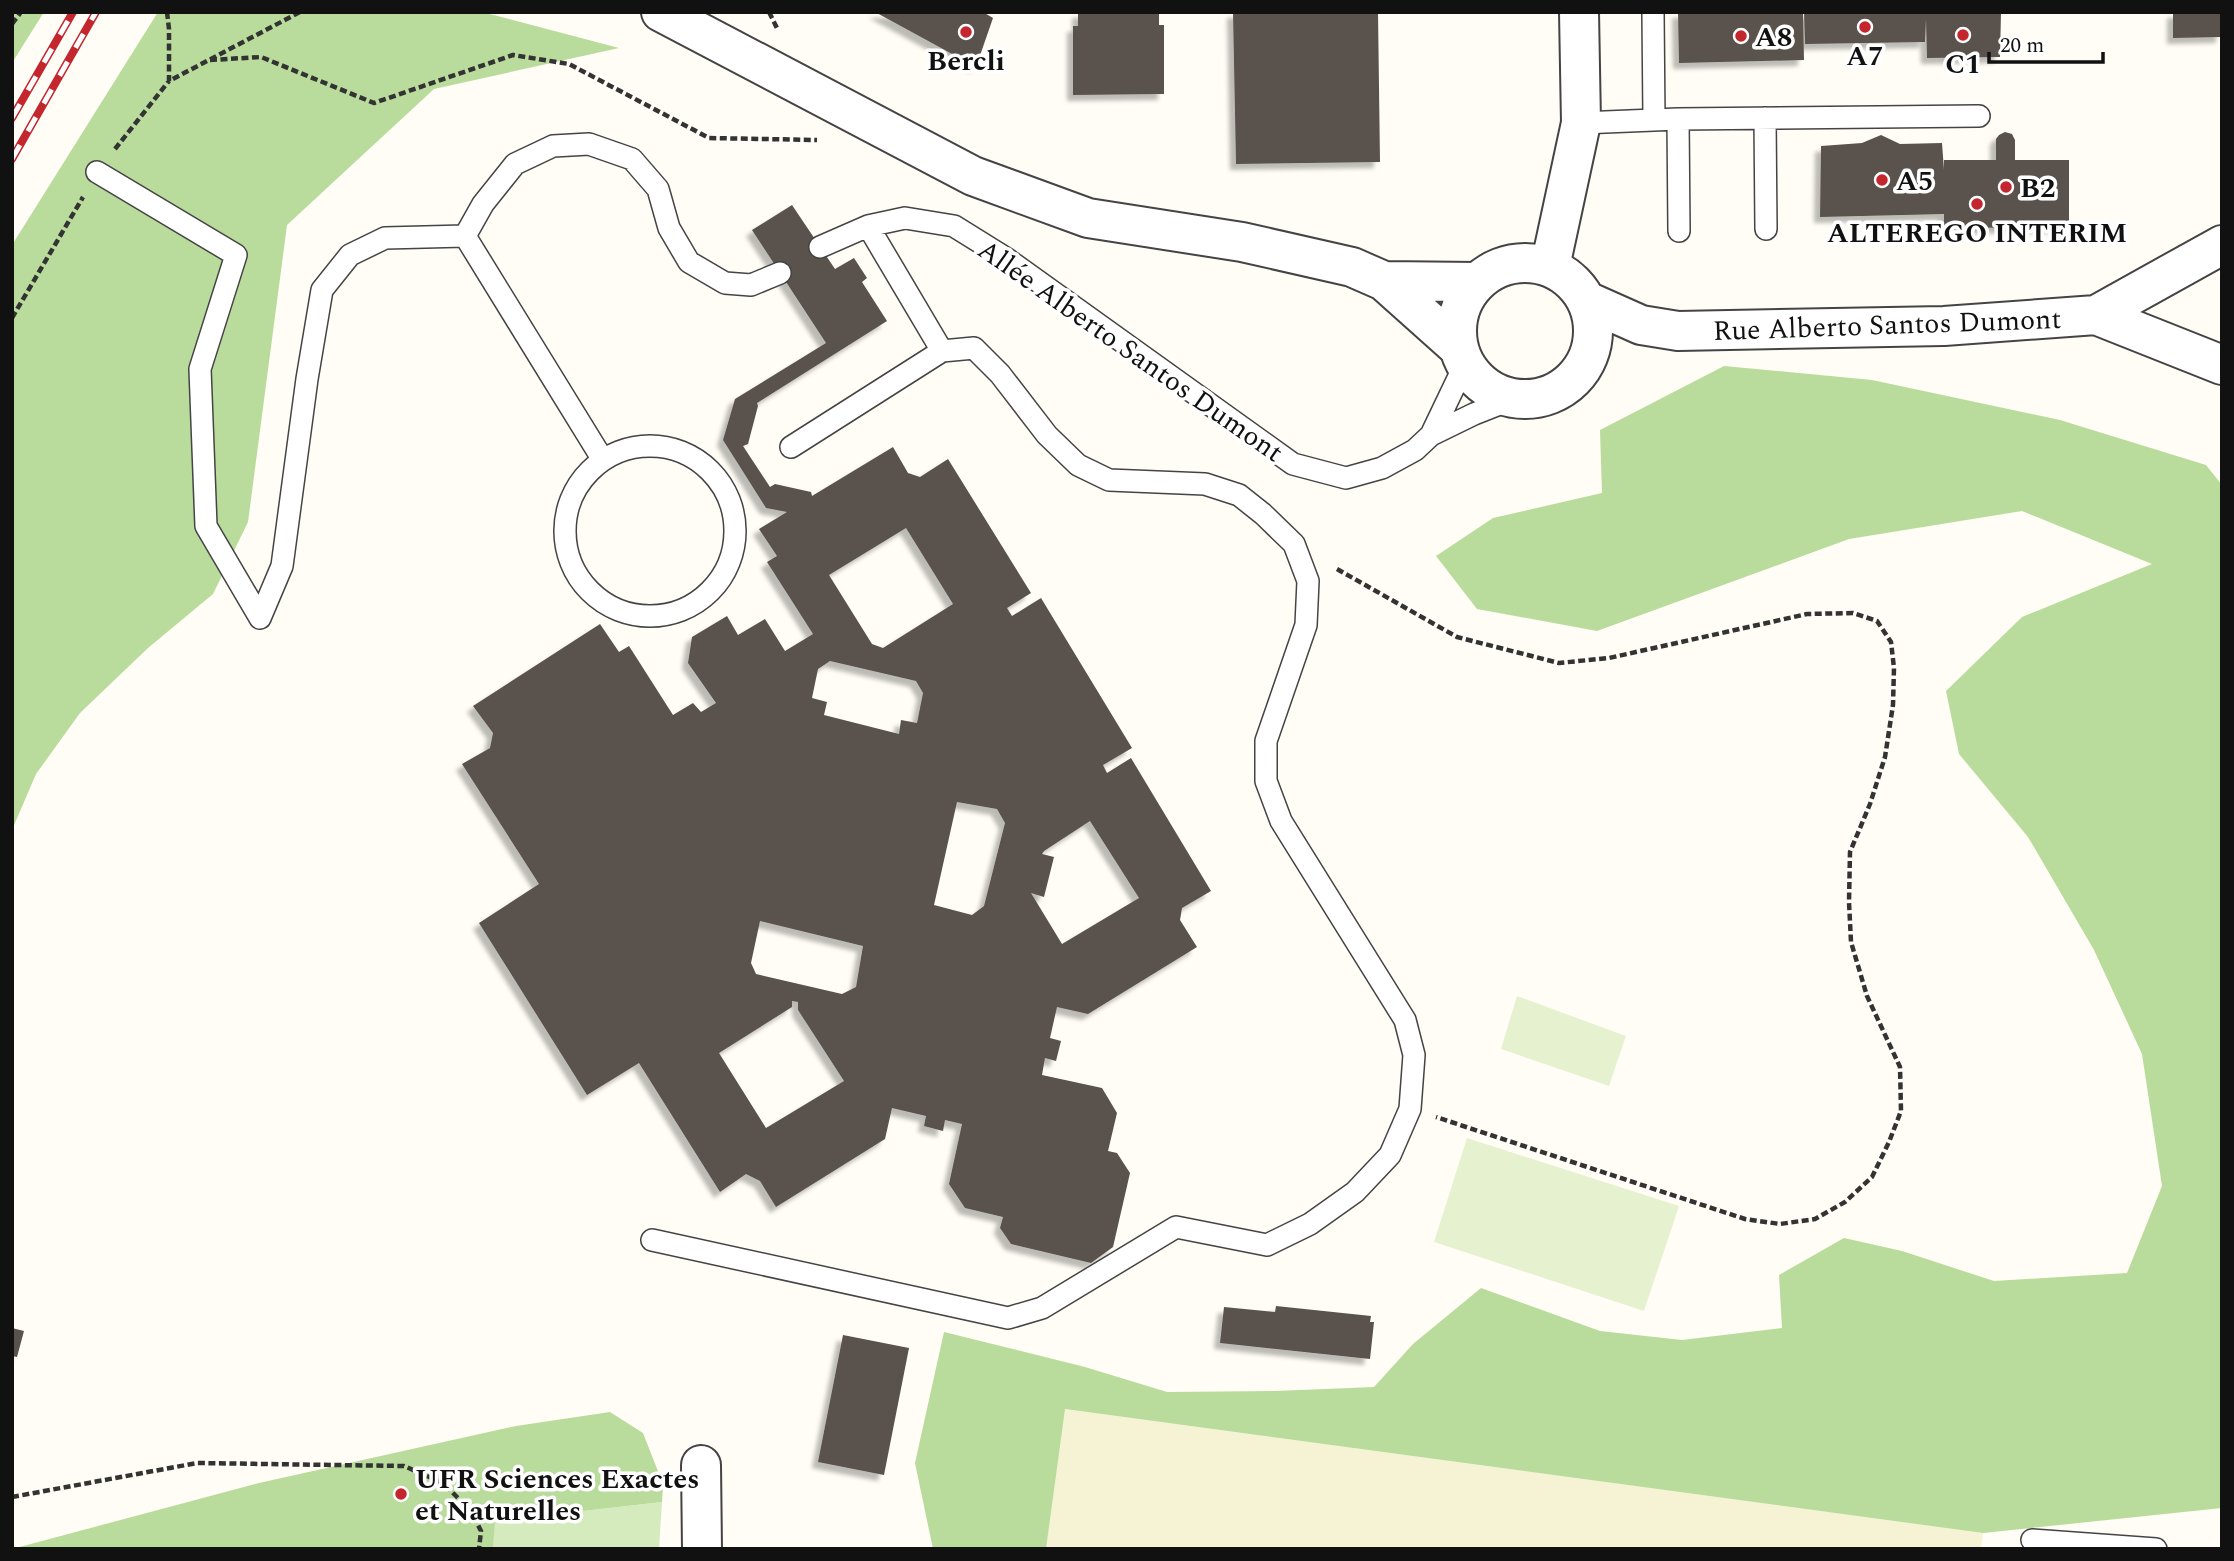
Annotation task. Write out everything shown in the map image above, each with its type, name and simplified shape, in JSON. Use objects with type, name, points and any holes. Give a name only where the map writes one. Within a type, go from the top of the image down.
[{"type":"street","points":[[662,12],[973,176],[1088,218],[1242,242],[1352,267],[1384,281],[1462,356],[1475,378],[1488,389],[1512,399],[1538,399],[1563,389],[1581,371],[1592,349],[1594,324],[1587,301],[1572,281],[1550,267],[1525,262],[1499,268],[1477,282],[1463,302],[1457,325],[1462,356]]},
{"type":"street","points":[[1550,267],[1581,123],[1579,12]]},
{"type":"street","name":"Rue Alberto Santos Dumont","points":[[1587,301],[1641,325],[1678,331],[1944,326],[2096,315],[2222,244]]},
{"type":"street","points":[[1384,281],[1477,282]]},
{"type":"street","name":"Rue Alberto Santos Dumont","points":[[2096,315],[2222,365]]},
{"type":"street","name":"Rue Alberto Santos Dumont","points":[[1581,371],[1603,357],[1678,331]]},
{"type":"street","points":[[701,1465],[702,1549]]},
{"type":"lane","points":[[1653,12],[1654,120]]},
{"type":"lane","points":[[1581,123],[1678,119],[1979,116]]},
{"type":"lane","points":[[1765,118],[1766,229]]},
{"type":"lane","points":[[1678,119],[1679,231]]},
{"type":"lane","points":[[464,236],[483,204],[515,164],[553,146],[589,144],[632,159],[658,190],[668,228],[689,262],[725,283],[751,285],[780,273]]},
{"type":"lane","points":[[97,172],[236,255],[200,369],[206,526],[260,618],[282,566],[322,290],[350,255],[385,237],[464,236]]},
{"type":"lane","name":"Allée Alberto Santos Dumont","points":[[868,226],[905,218],[954,226],[1007,259],[1293,464],[1346,478],[1382,468],[1415,450],[1432,435],[1512,399]]},
{"type":"lane","points":[[820,247],[868,226],[942,351]]},
{"type":"lane","points":[[464,236],[603,460]]},
{"type":"lane","points":[[652,1240],[1008,1318],[1042,1308],[1177,1227],[1267,1245],[1310,1224],[1355,1192],[1390,1155],[1410,1109],[1415,1055],[1405,1020],[1281,821],[1266,781],[1266,741],[1306,625],[1308,581],[1294,544],[1263,514],[1238,495],[1205,484],[1109,480],[1078,465],[1047,435],[1000,374],[974,348],[942,351],[792,447]]},
{"type":"lane","name":"Allée Alberto Santos Dumont","points":[[1432,435],[1462,356]]},
{"type":"lane","points":[[660,446],[689,454],[712,472],[729,497],[735,526],[732,556],[719,582],[698,603],[673,614],[647,617],[621,611],[598,598],[579,579],[568,554],[565,527],[571,501],[584,478],[603,460],[630,448],[660,446]]},
{"type":"lane","points":[[2032,1540],[2156,1549]]},
{"type":"path","points":[[12,24],[21,12]]},
{"type":"path","points":[[167,12],[169,81],[300,12]]},
{"type":"path","points":[[210,60],[261,57],[374,103],[513,55],[569,64],[709,138],[824,140]]},
{"type":"path","points":[[1294,544],[1457,637],[1559,663],[1609,658],[1807,614],[1853,613],[1877,621],[1891,642],[1894,668],[1893,705],[1885,757],[1870,804],[1850,852],[1851,942],[1867,996],[1900,1067],[1901,1111],[1872,1177],[1845,1202],[1815,1219],[1780,1224],[1745,1219],[1410,1109]]},
{"type":"path","points":[[12,1497],[197,1463],[404,1466],[443,1483],[471,1511],[481,1531],[479,1549]]},
{"type":"shaded area","points":[[1064,1409],[1983,1533],[1981,1549],[1046,1549]]},
{"type":"green space","points":[[12,12],[44,12],[12,63]]},
{"type":"green space","points":[[158,12],[482,12],[619,48],[434,89],[287,225],[248,522],[213,594],[148,648],[80,713],[36,774],[12,830],[12,245]]},
{"type":"green space","points":[[1724,366],[1872,380],[2060,420],[2206,465],[2222,485],[2222,1508],[1983,1533],[1065,1409],[1046,1549],[933,1549],[915,1463],[944,1332],[1085,1367],[1167,1392],[1374,1387],[1413,1344],[1481,1288],[1600,1331],[1682,1340],[1782,1328],[1779,1275],[1844,1238],[1902,1251],[1994,1281],[2127,1273],[2162,1186],[2142,1054],[2094,950],[2028,837],[1959,754],[1946,691],[2022,617],[2152,564],[2022,511],[1849,539],[1597,631],[1477,609],[1436,556],[1493,518],[1602,493],[1600,430]]},
{"type":"green space","points":[[1517,996],[1626,1036],[1609,1086],[1501,1049]]},
{"type":"green space","points":[[1467,1138],[1679,1206],[1644,1311],[1434,1242]]},
{"type":"green space","points":[[610,1412],[643,1433],[663,1484],[662,1502],[495,1521],[493,1549],[12,1549],[259,1483],[516,1426]]},
{"type":"green space","points":[[662,1502],[659,1549],[493,1549],[494,1521]]},
{"type":"building","points":[[875,12],[983,12],[993,18],[976,67]]},
{"type":"building","points":[[1078,12],[1159,12],[1159,25],[1164,25],[1164,94],[1073,95],[1073,26],[1078,26]]},
{"type":"building","points":[[1233,12],[1378,12],[1380,162],[1236,164]]},
{"type":"building","name":"A8","points":[[1678,12],[1803,12],[1804,60],[1679,63]]},
{"type":"building","points":[[1804,12],[2001,12],[2000,57],[1927,58],[1926,19],[1925,42],[1805,44]]},
{"type":"building","points":[[2173,12],[2222,12],[2222,37],[2173,38]]},
{"type":"building","points":[[2005,132],[2012,134],[2015,140],[2015,160],[2069,160],[2069,227],[1944,228],[1944,214],[1820,217],[1821,146],[1862,143],[1881,135],[1900,144],[1942,143],[1944,170],[1944,160],[1996,160],[1996,139]]},
{"type":"building","points":[[792,205],[835,269],[854,258],[867,278],[862,282],[887,321],[757,403],[748,444],[743,446],[770,487],[775,484],[811,492],[812,496],[893,447],[908,473],[920,477],[948,459],[1031,593],[1007,608],[1012,616],[1041,598],[1132,748],[1103,765],[1107,773],[1131,758],[1211,891],[1182,908],[1180,920],[1197,947],[1088,1014],[1057,1007],[1050,1038],[1061,1041],[1056,1061],[1045,1058],[1042,1075],[1102,1088],[1117,1113],[1108,1151],[1117,1153],[1130,1173],[1113,1247],[1091,1263],[1011,1244],[1000,1228],[1003,1217],[965,1208],[949,1184],[962,1124],[945,1120],[943,1131],[924,1126],[926,1116],[892,1108],[885,1139],[776,1207],[760,1181],[746,1174],[720,1192],[639,1063],[587,1095],[479,923],[539,884],[462,764],[490,748],[493,733],[473,706],[600,624],[619,652],[629,646],[673,715],[693,703],[701,712],[716,703],[688,663],[692,637],[727,616],[738,635],[765,619],[785,651],[813,634],[767,562],[777,556],[759,529],[787,512],[766,508],[723,440],[735,399],[826,343],[752,230]],"holes":[[[906,528],[953,604],[883,648],[872,644],[829,575]],[[830,661],[916,681],[923,693],[917,723],[901,720],[899,734],[824,715],[827,702],[812,698],[818,669]],[[957,802],[997,809],[1005,823],[984,906],[972,915],[934,905]],[[1090,821],[1139,898],[1062,944],[1031,893],[1044,897],[1054,857],[1042,854]],[[760,921],[863,946],[856,987],[842,994],[756,974],[751,963]],[[792,1001],[798,1002],[798,1010],[844,1081],[766,1128],[719,1053],[792,1007]]]},
{"type":"building","points":[[1276,1306],[1371,1316],[1370,1322],[1374,1322],[1370,1359],[1220,1343],[1224,1307],[1275,1312]]},
{"type":"building","points":[[12,1328],[24,1331],[17,1357],[12,1356]]},
{"type":"building","points":[[843,1335],[909,1348],[884,1475],[818,1462]]},
{"type":"railway","points":[[12,118],[73,12]]},
{"type":"railway","points":[[12,159],[96,12]]},
{"type":"place","name":"A7","points":[[1865,27]]},
{"type":"place","name":"Bercli","points":[[966,32]]},
{"type":"place","name":"C1","points":[[1963,35]]},
{"type":"place","name":"A8","points":[[1741,36]]},
{"type":"place","name":"A5","points":[[1882,180]]},
{"type":"place","name":"B2","points":[[2006,187]]},
{"type":"place","name":"ALTEREGO INTERIM","points":[[1977,204]]},
{"type":"place","name":"UFR Sciences Exactes et Naturelles","points":[[401,1494]]}]
